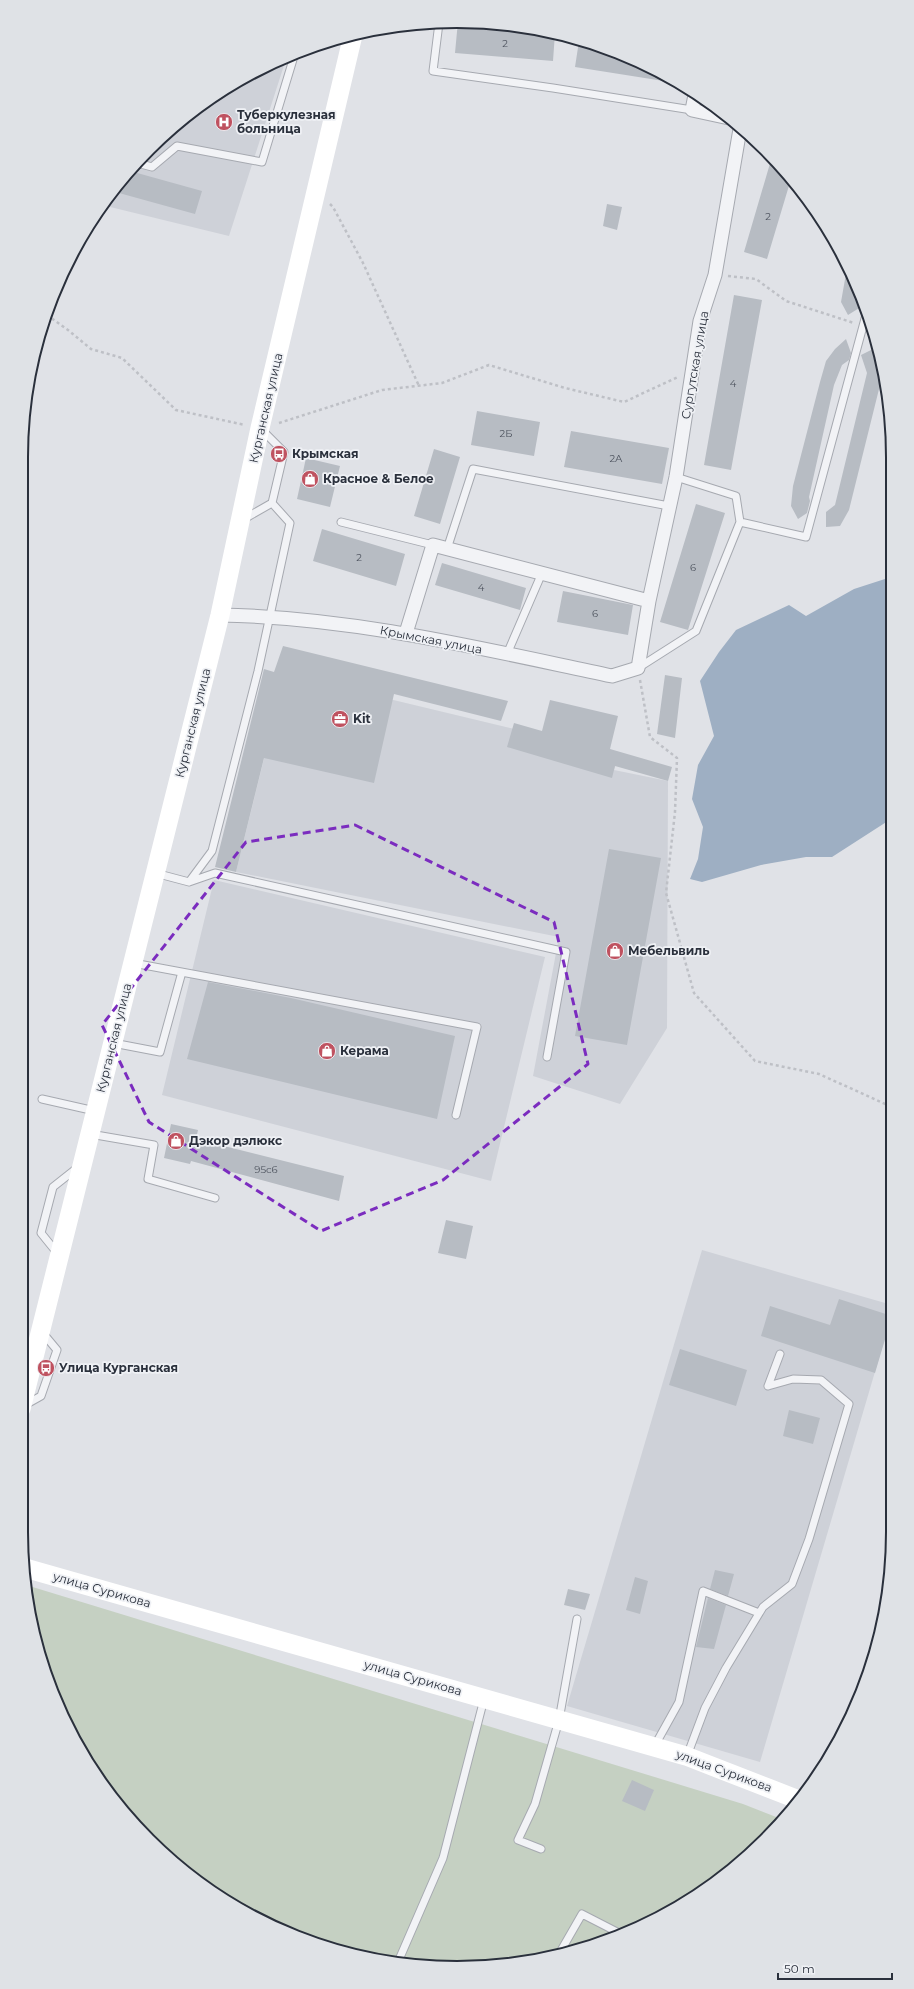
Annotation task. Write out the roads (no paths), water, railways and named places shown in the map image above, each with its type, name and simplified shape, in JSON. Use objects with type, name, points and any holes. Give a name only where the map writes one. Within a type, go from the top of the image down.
[{"type":"main road","name":"Курганская улица","points":[[28,1381],[220,616],[260,428],[317,194],[352,42]]},
{"type":"main road","name":"улица Сурикова","points":[[30,1570],[686,1756],[793,1798]]},
{"type":"street","points":[[694,99],[692,110],[715,115]]},
{"type":"street","name":"Сургутская улица","points":[[638,668],[649,601],[676,477],[700,321],[715,275],[739,133]]},
{"type":"street","points":[[406,633],[433,545],[649,601]]},
{"type":"street","name":"Крымская улица","points":[[220,616],[269,616],[406,633],[612,676],[638,668]]},
{"type":"lane","points":[[438,29],[433,71],[692,110]]},
{"type":"lane","points":[[143,165],[152,167],[177,146],[262,162],[293,61]]},
{"type":"lane","points":[[740,522],[806,537],[864,324]]},
{"type":"lane","points":[[240,522],[272,503],[284,452],[260,428]]},
{"type":"lane","points":[[447,549],[473,469],[669,506]]},
{"type":"lane","points":[[638,668],[696,631],[740,522],[736,496],[676,477]]},
{"type":"lane","points":[[189,882],[212,851],[258,671],[290,523],[272,503]]},
{"type":"lane","points":[[341,522],[433,545]]},
{"type":"lane","points":[[507,654],[542,573]]},
{"type":"lane","points":[[155,873],[189,882],[215,873],[566,952],[547,1057]]},
{"type":"lane","points":[[133,962],[477,1027],[456,1115]]},
{"type":"lane","points":[[112,1043],[160,1052],[182,972]]},
{"type":"lane","points":[[42,1099],[95,1112]]},
{"type":"lane","points":[[90,1134],[154,1144],[148,1179],[215,1198]]},
{"type":"lane","points":[[686,1756],[705,1708],[726,1668],[759,1613],[763,1607],[792,1584],[809,1539],[849,1404],[821,1380],[792,1379],[768,1386],[780,1354]]},
{"type":"lane","points":[[654,1747],[679,1702],[703,1591],[759,1613]]},
{"type":"lane","points":[[541,1849],[518,1840],[535,1804],[559,1720],[577,1619]]},
{"type":"lane","points":[[400,1957],[443,1858],[484,1699]]},
{"type":"lane","points":[[563,1947],[582,1914],[614,1931]]},
{"type":"water","points":[[886,579],[886,822],[832,857],[806,857],[761,865],[702,882],[690,879],[698,859],[703,827],[692,799],[698,765],[714,736],[700,681],[719,652],[736,630],[789,605],[806,616],[854,589]]},
{"type":"place","name":"Туберкулезная больница","points":[[224,122]]},
{"type":"place","name":"Крымская","points":[[279,454]]},
{"type":"place","name":"Красное & Белое","points":[[310,479]]},
{"type":"place","name":"Kit","points":[[340,719]]},
{"type":"place","name":"Мебельвиль","points":[[615,951]]},
{"type":"place","name":"Керама","points":[[327,1051]]},
{"type":"place","name":"Дэкор дэлюкс","points":[[176,1141]]},
{"type":"place","name":"Улица Курганская","points":[[46,1368]]}]
